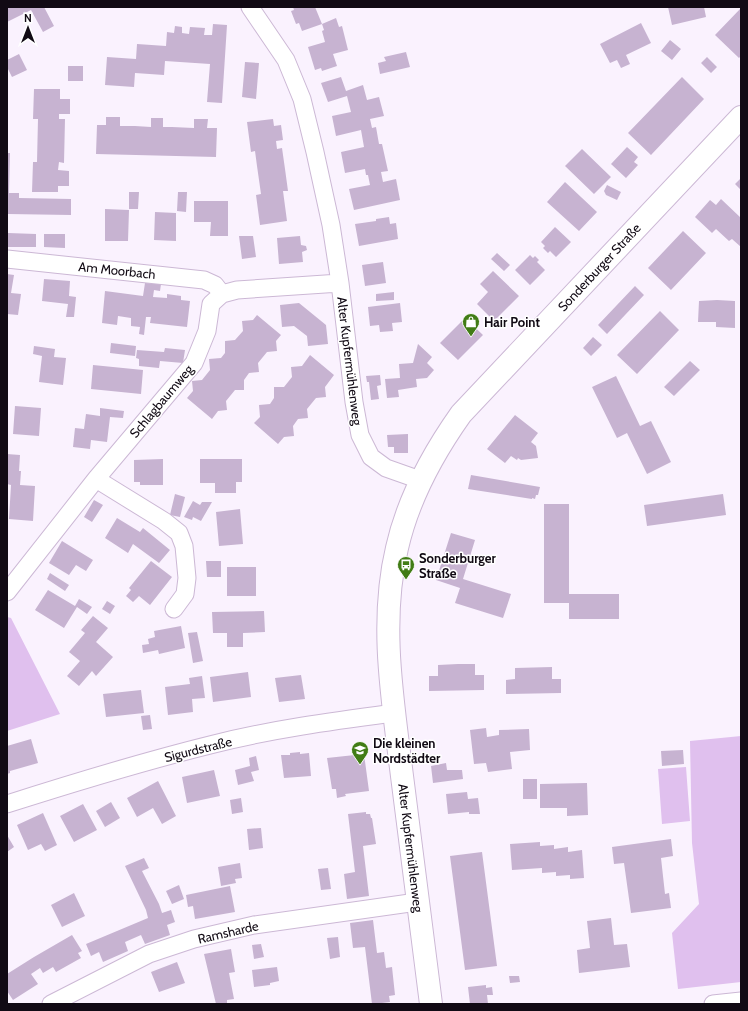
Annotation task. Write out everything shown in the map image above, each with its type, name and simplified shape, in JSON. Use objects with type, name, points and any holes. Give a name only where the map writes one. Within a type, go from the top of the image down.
[{"type":"street","name":"Alter Kupfermühlenweg","points":[[250,7],[286,60],[302,99],[331,225],[340,283],[354,402],[360,435],[371,457],[386,468],[420,480],[404,520],[396,549],[391,580],[389,650],[394,713],[431,1004]]},
{"type":"street","name":"Sonderburger Straße","points":[[420,480],[445,437],[461,414],[741,117]]},
{"type":"street","name":"Am Moorbach","points":[[7,259],[204,280],[215,285],[222,294]]},
{"type":"street","points":[[222,294],[237,290],[340,283]]},
{"type":"street","name":"Schlagbaumweg","points":[[7,592],[96,479],[194,363],[207,331],[211,304],[222,294]]},
{"type":"street","points":[[96,479],[164,521],[178,533],[184,546],[187,578],[185,594],[174,609]]},
{"type":"street","name":"Sigurdstraße","points":[[7,804],[82,780],[215,744],[316,723],[394,713]]},
{"type":"street","name":"Ramsharde","points":[[51,1004],[149,954],[194,939],[254,925],[417,902]]},
{"type":"street","points":[[713,1004],[741,1001]]},
{"type":"shaded area","points":[[7,617],[11,618],[60,714],[7,731]]},
{"type":"shaded area","points":[[741,736],[741,982],[678,989],[672,933],[699,904],[692,843],[690,741]]},
{"type":"shaded area","points":[[686,767],[690,821],[662,824],[658,769]]},
{"type":"building","points":[[7,7],[44,7],[54,26],[43,32],[31,10],[7,22]]},
{"type":"building","points":[[293,7],[315,7],[322,24],[302,31],[299,23],[296,24],[291,11],[294,10]]},
{"type":"building","points":[[668,7],[704,7],[706,17],[672,25]]},
{"type":"building","points":[[741,8],[741,56],[739,58],[715,35]]},
{"type":"building","points":[[336,18],[339,27],[342,26],[348,50],[333,54],[337,66],[322,71],[321,68],[315,70],[308,47],[325,42],[322,24]]},
{"type":"building","points":[[641,23],[651,43],[626,55],[630,64],[621,68],[617,60],[610,63],[600,44]]},
{"type":"building","points":[[213,24],[227,25],[222,103],[207,102],[210,64],[165,61],[164,75],[135,73],[134,87],[105,85],[107,57],[136,59],[137,44],[166,46],[167,32],[174,33],[175,26],[182,27],[182,33],[189,34],[190,27],[205,28],[204,35],[212,35]]},
{"type":"building","points":[[670,40],[681,49],[672,60],[661,51]]},
{"type":"building","points":[[406,52],[410,67],[380,74],[378,63],[386,61],[384,57]]},
{"type":"building","points":[[19,54],[27,70],[12,77],[7,67],[7,60]]},
{"type":"building","points":[[707,57],[717,67],[711,73],[701,63]]},
{"type":"building","points":[[245,62],[259,63],[256,99],[242,97]]},
{"type":"building","points":[[68,66],[83,66],[83,81],[68,81]]},
{"type":"building","points":[[341,77],[346,91],[363,85],[367,100],[379,97],[384,116],[370,119],[372,128],[376,127],[379,144],[382,144],[388,171],[381,172],[383,182],[396,179],[400,200],[354,210],[349,189],[370,185],[368,175],[366,175],[365,169],[345,173],[341,152],[364,147],[361,130],[336,136],[332,116],[351,112],[347,96],[328,102],[321,83]]},
{"type":"building","points":[[682,77],[704,99],[651,155],[628,133]]},
{"type":"building","points":[[34,89],[60,89],[60,99],[70,99],[70,114],[59,114],[59,119],[65,119],[64,163],[59,162],[58,170],[69,171],[69,186],[58,186],[58,192],[32,192],[33,162],[37,162],[38,119],[33,119]]},
{"type":"building","points":[[106,117],[120,117],[120,126],[151,127],[151,118],[163,118],[163,127],[194,128],[194,119],[208,119],[207,128],[217,128],[216,157],[96,154],[97,125],[106,125]]},
{"type":"building","points":[[273,119],[274,126],[281,125],[283,140],[276,141],[277,149],[282,148],[285,169],[288,191],[283,191],[287,221],[260,225],[256,195],[261,194],[255,151],[251,152],[247,122]]},
{"type":"building","points":[[627,147],[638,157],[634,162],[638,165],[626,178],[611,164]]},
{"type":"building","points":[[582,149],[611,177],[594,194],[565,166]]},
{"type":"building","points":[[7,153],[10,153],[9,193],[19,193],[19,198],[71,199],[71,215],[8,214]]},
{"type":"building","points":[[741,178],[741,190],[735,184]]},
{"type":"building","points":[[565,182],[597,212],[579,231],[547,202]]},
{"type":"building","points":[[607,185],[621,192],[617,200],[606,195],[604,191]]},
{"type":"building","points":[[129,192],[139,192],[138,209],[129,209]]},
{"type":"building","points":[[178,192],[187,192],[186,212],[177,211]]},
{"type":"building","points":[[721,199],[741,218],[741,247],[732,239],[729,241],[716,229],[712,233],[695,217],[710,200],[716,205]]},
{"type":"building","points":[[194,201],[228,201],[228,236],[210,236],[211,222],[194,222]]},
{"type":"building","points":[[105,209],[129,210],[128,241],[105,241]]},
{"type":"building","points":[[155,212],[176,213],[176,241],[154,240]]},
{"type":"building","points":[[389,217],[390,224],[396,223],[398,239],[359,246],[355,224],[376,221],[376,219]]},
{"type":"building","points":[[555,227],[571,242],[556,257],[550,251],[548,253],[543,248],[545,246],[541,242]]},
{"type":"building","points":[[683,231],[706,253],[671,290],[648,268]]},
{"type":"building","points":[[8,233],[36,234],[36,247],[8,247]]},
{"type":"building","points":[[44,234],[65,234],[65,248],[44,247]]},
{"type":"building","points":[[239,236],[253,236],[256,257],[242,259]]},
{"type":"building","points":[[300,236],[301,245],[306,246],[307,250],[302,252],[303,262],[279,264],[277,238]]},
{"type":"building","points":[[497,253],[510,265],[504,271],[491,259]]},
{"type":"building","points":[[530,255],[533,258],[535,256],[539,260],[537,262],[545,270],[530,285],[515,270]]},
{"type":"building","points":[[383,262],[386,283],[365,286],[362,265]]},
{"type":"building","points":[[493,271],[519,296],[494,321],[477,304],[488,292],[480,284]]},
{"type":"building","points":[[7,274],[14,275],[11,293],[21,294],[18,315],[7,314]]},
{"type":"building","points":[[44,279],[70,281],[69,296],[76,297],[74,317],[66,317],[68,304],[42,301]]},
{"type":"building","points":[[145,283],[161,284],[160,291],[154,290],[153,297],[167,298],[167,294],[181,296],[181,300],[190,301],[187,327],[150,323],[151,317],[146,317],[144,335],[139,334],[140,327],[131,326],[131,318],[118,316],[117,325],[102,323],[105,291],[143,296]]},
{"type":"building","points":[[635,286],[644,295],[607,334],[598,325]]},
{"type":"building","points":[[394,292],[394,300],[376,301],[376,294]]},
{"type":"building","points":[[699,301],[735,301],[735,328],[716,327],[716,322],[698,322]]},
{"type":"building","points":[[299,303],[326,325],[328,344],[308,346],[307,336],[294,326],[282,327],[280,305]]},
{"type":"building","points":[[400,303],[402,322],[392,323],[393,331],[380,332],[379,325],[370,326],[368,307]]},
{"type":"building","points":[[660,311],[679,330],[637,374],[617,355]]},
{"type":"building","points":[[257,315],[281,335],[276,341],[277,351],[267,352],[258,363],[259,372],[249,373],[244,380],[244,390],[235,390],[226,401],[227,410],[218,411],[212,419],[187,398],[193,391],[192,381],[202,380],[210,370],[209,359],[221,358],[225,353],[225,341],[235,340],[243,331],[242,321],[253,320]]},
{"type":"building","points":[[465,318],[483,335],[458,360],[440,343]]},
{"type":"building","points":[[593,337],[602,345],[591,356],[583,348]]},
{"type":"building","points":[[111,343],[136,346],[135,356],[110,353]]},
{"type":"building","points":[[418,344],[432,357],[427,363],[434,370],[427,378],[416,379],[417,387],[398,390],[399,397],[387,398],[385,379],[400,378],[399,364],[413,363]]},
{"type":"building","points":[[34,346],[55,349],[54,357],[66,358],[63,385],[39,382],[42,356],[33,354]]},
{"type":"building","points":[[165,348],[185,350],[183,363],[160,361],[159,368],[139,366],[139,359],[136,358],[137,350],[164,352]]},
{"type":"building","points":[[310,355],[334,375],[325,387],[326,397],[316,398],[307,409],[308,418],[298,419],[293,426],[294,436],[284,437],[278,444],[254,423],[260,417],[259,405],[270,404],[274,398],[274,387],[284,387],[292,377],[291,367],[302,366]]},
{"type":"building","points":[[690,361],[700,370],[674,396],[664,387]]},
{"type":"building","points":[[93,365],[143,370],[141,394],[91,389]]},
{"type":"building","points":[[380,375],[381,385],[377,386],[379,399],[371,400],[369,382],[367,382],[366,376]]},
{"type":"building","points":[[616,376],[640,426],[651,421],[671,462],[647,474],[627,433],[617,438],[592,387]]},
{"type":"building","points":[[15,406],[41,408],[39,436],[13,434]]},
{"type":"building","points":[[100,408],[124,411],[123,418],[110,417],[107,442],[91,440],[90,449],[73,447],[75,428],[84,429],[86,414],[100,416]]},
{"type":"building","points":[[515,415],[538,433],[531,442],[536,446],[538,458],[521,460],[518,458],[517,460],[511,456],[505,463],[487,449]]},
{"type":"building","points":[[408,434],[408,453],[394,453],[394,447],[388,447],[387,435]]},
{"type":"building","points":[[7,454],[20,455],[20,485],[35,486],[33,521],[9,519],[11,485],[7,484]]},
{"type":"building","points":[[163,459],[163,485],[140,485],[140,482],[134,482],[134,460]]},
{"type":"building","points":[[200,459],[242,459],[242,482],[236,482],[236,493],[215,493],[215,483],[200,483]]},
{"type":"building","points":[[471,475],[540,487],[538,495],[536,495],[535,499],[468,489]]},
{"type":"building","points":[[175,494],[185,497],[180,517],[170,515]]},
{"type":"building","points":[[723,494],[726,515],[647,526],[644,505]]},
{"type":"building","points":[[94,500],[103,505],[92,522],[84,517]]},
{"type":"building","points":[[193,501],[200,505],[202,502],[212,502],[201,521],[193,517],[192,520],[184,517]]},
{"type":"building","points":[[544,504],[569,504],[569,594],[619,594],[619,619],[569,619],[569,603],[544,603]]},
{"type":"building","points":[[240,509],[243,544],[219,546],[216,512]]},
{"type":"building","points":[[117,518],[140,532],[143,528],[170,550],[159,563],[133,544],[128,553],[105,538]]},
{"type":"building","points":[[451,533],[475,540],[463,579],[511,594],[503,618],[455,603],[460,588],[436,580]]},
{"type":"building","points":[[62,541],[93,560],[86,571],[76,565],[69,575],[49,563]]},
{"type":"building","points":[[151,561],[172,577],[150,605],[139,596],[133,602],[126,596],[131,590],[129,588]]},
{"type":"building","points":[[206,561],[221,561],[221,577],[207,577]]},
{"type":"building","points":[[227,567],[256,567],[256,596],[227,596]]},
{"type":"building","points":[[50,573],[69,585],[65,591],[47,579]]},
{"type":"building","points":[[48,590],[75,606],[79,599],[92,607],[87,614],[77,607],[64,628],[35,610]]},
{"type":"building","points":[[107,601],[115,606],[110,614],[102,609]]},
{"type":"building","points":[[264,611],[265,632],[243,633],[243,647],[227,647],[227,633],[213,633],[212,612]]},
{"type":"building","points":[[93,616],[108,628],[96,642],[113,657],[96,676],[92,671],[79,686],[67,676],[80,661],[69,652],[85,633],[81,630]]},
{"type":"building","points":[[181,626],[185,648],[159,654],[158,650],[143,653],[142,645],[149,644],[148,639],[155,637],[154,631]]},
{"type":"building","points":[[197,632],[203,661],[193,663],[188,633]]},
{"type":"building","points":[[475,664],[475,675],[484,675],[484,690],[429,691],[429,676],[438,676],[438,665]]},
{"type":"building","points":[[552,667],[552,679],[561,679],[561,693],[506,694],[506,680],[515,679],[515,668]]},
{"type":"building","points":[[248,672],[251,697],[213,702],[210,677]]},
{"type":"building","points":[[301,675],[305,699],[279,702],[275,678]]},
{"type":"building","points":[[202,676],[205,698],[192,699],[193,712],[168,715],[165,687],[190,684],[189,678]]},
{"type":"building","points":[[141,690],[144,713],[106,717],[103,694]]},
{"type":"building","points":[[150,715],[152,729],[143,730],[141,716]]},
{"type":"building","points":[[486,728],[487,737],[499,735],[499,730],[529,729],[530,750],[510,752],[512,769],[488,772],[486,763],[474,764],[470,730]]},
{"type":"building","points":[[31,739],[38,763],[10,771],[10,773],[7,774],[7,746]]},
{"type":"building","points":[[683,750],[684,764],[662,766],[661,751]]},
{"type":"building","points":[[300,752],[300,754],[309,753],[311,776],[284,778],[281,755],[290,755],[290,753]]},
{"type":"building","points":[[364,754],[369,791],[345,794],[346,796],[337,798],[336,789],[332,789],[327,758]]},
{"type":"building","points":[[256,756],[259,770],[251,772],[254,781],[238,785],[235,770],[250,766],[249,758]]},
{"type":"building","points":[[446,763],[447,770],[462,770],[463,779],[433,783],[431,766]]},
{"type":"building","points":[[214,770],[220,796],[187,803],[182,777]]},
{"type":"building","points":[[523,779],[537,779],[537,799],[523,799]]},
{"type":"building","points":[[158,781],[176,816],[162,824],[153,808],[137,817],[127,798]]},
{"type":"building","points":[[587,783],[588,815],[567,816],[567,808],[540,808],[540,784]]},
{"type":"building","points":[[467,792],[468,799],[478,798],[480,814],[469,814],[469,812],[448,814],[446,794]]},
{"type":"building","points":[[241,798],[243,812],[232,814],[230,800]]},
{"type":"building","points":[[111,802],[120,818],[105,827],[96,811]]},
{"type":"building","points":[[83,804],[97,830],[74,842],[60,816]]},
{"type":"building","points":[[366,812],[366,814],[370,814],[372,818],[376,844],[363,846],[369,896],[347,899],[344,874],[355,872],[348,814]]},
{"type":"building","points":[[43,813],[57,845],[45,851],[41,844],[28,850],[17,825]]},
{"type":"building","points":[[261,828],[263,848],[249,850],[247,829]]},
{"type":"building","points":[[7,835],[14,847],[7,852]]},
{"type":"building","points":[[671,839],[673,856],[661,858],[665,894],[669,893],[671,908],[631,913],[624,863],[614,864],[612,847]]},
{"type":"building","points":[[540,842],[540,846],[554,845],[554,849],[568,847],[568,852],[582,850],[584,878],[570,879],[570,875],[556,876],[556,872],[542,873],[542,868],[512,870],[510,844]]},
{"type":"building","points":[[482,852],[497,966],[465,970],[450,856]]},
{"type":"building","points":[[144,858],[149,868],[142,871],[162,913],[171,910],[175,922],[167,925],[170,935],[145,944],[141,935],[125,942],[128,951],[103,962],[99,952],[91,956],[86,944],[148,918],[146,910],[125,866]]},
{"type":"building","points":[[240,863],[242,878],[235,879],[236,883],[221,886],[218,867]]},
{"type":"building","points":[[328,868],[331,889],[321,890],[318,869]]},
{"type":"building","points":[[179,885],[184,899],[172,904],[166,891]]},
{"type":"building","points":[[230,886],[235,912],[195,919],[193,906],[188,907],[186,895]]},
{"type":"building","points":[[74,893],[85,916],[62,927],[51,905]]},
{"type":"building","points":[[611,918],[614,945],[627,944],[630,967],[579,973],[577,950],[590,948],[587,921]]},
{"type":"building","points":[[373,920],[377,953],[384,952],[386,968],[392,967],[395,995],[389,996],[390,1002],[372,1004],[365,947],[353,948],[350,923]]},
{"type":"building","points":[[72,935],[82,951],[78,953],[81,958],[56,972],[53,967],[43,973],[40,968],[31,974],[38,984],[13,1000],[7,991],[7,974]]},
{"type":"building","points":[[338,937],[340,957],[330,959],[327,938]]},
{"type":"building","points":[[261,944],[264,957],[254,959],[252,945]]},
{"type":"building","points":[[231,949],[235,972],[229,973],[234,999],[227,1000],[227,1003],[216,1004],[204,954]]},
{"type":"building","points":[[177,962],[185,983],[159,992],[151,972]]},
{"type":"building","points":[[277,967],[279,981],[270,983],[270,985],[254,987],[252,970]]},
{"type":"building","points":[[509,976],[519,976],[520,982],[510,983]]},
{"type":"building","points":[[486,985],[486,988],[492,987],[493,995],[487,995],[488,1004],[470,1004],[468,987]]},
{"type":"place","name":"Hair Point","points":[[471,337]]},
{"type":"place","name":"Sonderburger Straße","points":[[406,580]]},
{"type":"place","name":"Die kleinen Nordstädter","points":[[360,765]]}]
